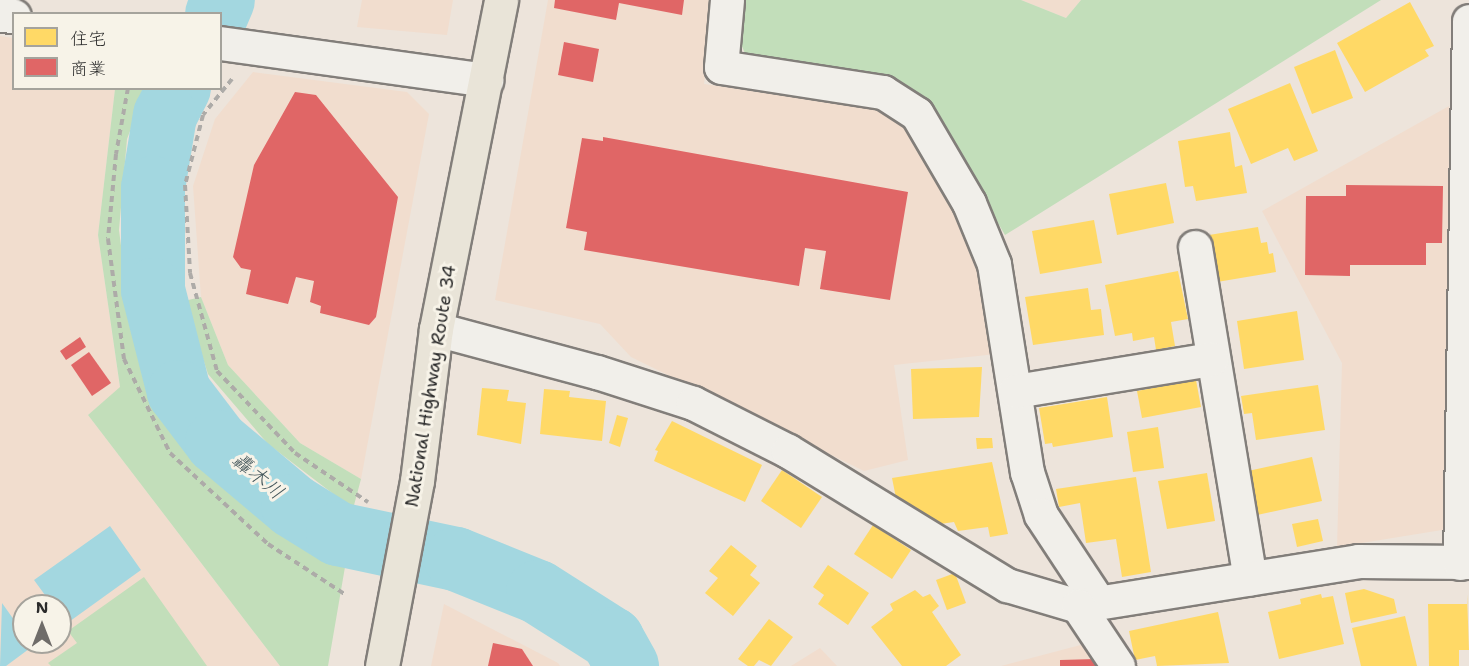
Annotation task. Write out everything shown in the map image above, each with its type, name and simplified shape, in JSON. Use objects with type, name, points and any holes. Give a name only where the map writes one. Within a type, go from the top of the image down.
[{"type":"highway","name":"National Highway Route 34","points":[[382,666],[417,481],[436,328],[501,0]]},
{"type":"street","points":[[727,0],[721,67],[883,93],[917,114],[969,203],[994,264],[1016,391],[1027,472],[1041,515],[1118,666]]},
{"type":"street","points":[[436,328],[597,372],[693,403],[788,451],[1007,585],[1087,603],[1120,600],[1358,561],[1464,562],[1469,21]]},
{"type":"street","points":[[222,43],[486,80]]},
{"type":"street","points":[[1195,247],[1211,359],[1250,578]]},
{"type":"street","points":[[1016,391],[1211,359]]},
{"type":"path","points":[[222,89],[253,47]]},
{"type":"path","points":[[128,90],[116,154],[108,239],[124,359],[170,453],[268,544],[346,595]]},
{"type":"path","points":[[221,90],[203,115],[185,185],[190,273],[217,371],[294,453],[368,502]]},
{"type":"shaded area","points":[[362,0],[453,0],[447,35],[357,27]]},
{"type":"shaded area","points":[[548,0],[713,0],[704,84],[895,112],[959,211],[985,282],[996,354],[894,365],[908,460],[864,471],[631,357],[600,324],[495,300]]},
{"type":"shaded area","points":[[1021,0],[1081,0],[1066,18]]},
{"type":"shaded area","points":[[0,36],[12,38],[12,90],[115,90],[98,235],[120,388],[88,415],[280,666],[0,666]]},
{"type":"shaded area","points":[[253,72],[407,92],[429,114],[361,479],[300,443],[228,365],[201,297],[193,186],[215,119]]},
{"type":"shaded area","points":[[1449,106],[1448,529],[1337,547],[1342,363],[1262,211]]},
{"type":"shaded area","points":[[444,604],[558,663],[560,666],[431,666]]},
{"type":"shaded area","points":[[1092,642],[1107,666],[1001,666]]},
{"type":"shaded area","points":[[820,648],[837,666],[791,666]]},
{"type":"green space","points":[[740,0],[1021,0],[1066,18],[1081,0],[1381,0],[1005,235],[930,107],[747,58],[737,35]]},
{"type":"green space","points":[[115,90],[146,90],[127,139],[119,230],[133,339],[182,443],[268,519],[345,567],[328,666],[280,666],[88,415],[120,387],[98,235]]},
{"type":"green space","points":[[201,297],[228,365],[300,443],[361,479],[353,509],[268,444],[208,374],[184,301]]},
{"type":"green space","points":[[144,577],[207,666],[51,666],[48,663],[61,654],[72,654],[72,646],[77,643],[72,636],[72,628]]},
{"type":"water","points":[[110,526],[141,570],[72,620],[72,594],[44,594],[34,580]]},
{"type":"water","points":[[2,603],[12,617],[12,654],[22,654],[6,666],[0,666]]},
{"type":"building: 住宅","points":[[1410,2],[1434,46],[1425,50],[1429,56],[1365,92],[1337,43]]},
{"type":"building: 住宅","points":[[1335,50],[1353,98],[1312,114],[1294,67]]},
{"type":"building: 住宅","points":[[1290,83],[1318,151],[1294,161],[1288,148],[1251,164],[1228,109]]},
{"type":"building: 住宅","points":[[1230,132],[1235,167],[1242,165],[1247,193],[1196,201],[1193,186],[1185,187],[1178,141]]},
{"type":"building: 住宅","points":[[1166,183],[1174,223],[1117,235],[1109,194]]},
{"type":"building: 住宅","points":[[1094,220],[1102,263],[1040,274],[1032,231]]},
{"type":"building: 住宅","points":[[1258,227],[1261,243],[1267,242],[1269,254],[1273,253],[1276,272],[1217,282],[1209,235]]},
{"type":"building: 住宅","points":[[1178,271],[1188,319],[1171,322],[1175,346],[1156,350],[1154,337],[1133,341],[1132,333],[1115,336],[1105,285]]},
{"type":"building: 住宅","points":[[1088,288],[1091,310],[1101,309],[1104,335],[1033,345],[1025,297]]},
{"type":"building: 住宅","points":[[1297,311],[1304,360],[1244,369],[1237,321]]},
{"type":"building: 住宅","points":[[982,367],[979,417],[913,419],[911,369]]},
{"type":"building: 住宅","points":[[1196,380],[1201,407],[1142,418],[1137,391]]},
{"type":"building: 住宅","points":[[1318,385],[1325,430],[1256,440],[1252,413],[1244,414],[1241,396]]},
{"type":"building: 住宅","points":[[482,388],[509,390],[507,401],[526,403],[521,444],[477,435]]},
{"type":"building: 住宅","points":[[544,389],[570,391],[569,397],[606,401],[602,441],[540,434]]},
{"type":"building: 住宅","points":[[1107,397],[1113,437],[1053,447],[1052,443],[1045,444],[1039,408]]},
{"type":"building: 住宅","points":[[617,415],[628,418],[620,447],[609,443]]},
{"type":"building: 住宅","points":[[672,421],[762,465],[745,502],[654,461],[658,451],[655,450]]},
{"type":"building: 住宅","points":[[1158,427],[1164,468],[1133,472],[1127,432]]},
{"type":"building: 住宅","points":[[976,438],[992,438],[993,448],[977,449]]},
{"type":"building: 住宅","points":[[1312,457],[1322,501],[1257,515],[1248,471]]},
{"type":"building: 住宅","points":[[992,462],[1008,534],[990,537],[988,527],[958,531],[954,522],[940,524],[896,498],[892,478]]},
{"type":"building: 住宅","points":[[782,470],[822,497],[801,528],[761,501]]},
{"type":"building: 住宅","points":[[1207,473],[1215,521],[1167,529],[1158,481]]},
{"type":"building: 住宅","points":[[1136,477],[1151,572],[1122,577],[1116,539],[1086,543],[1080,503],[1059,507],[1056,489]]},
{"type":"building: 住宅","points":[[1318,519],[1323,541],[1297,547],[1292,524]]},
{"type":"building: 住宅","points":[[873,525],[911,550],[892,579],[854,554]]},
{"type":"building: 住宅","points":[[731,545],[757,566],[750,575],[760,583],[733,616],[705,593],[718,578],[709,571]]},
{"type":"building: 住宅","points":[[828,565],[869,593],[848,625],[818,604],[824,595],[813,587]]},
{"type":"building: 住宅","points":[[955,573],[966,603],[947,610],[936,580]]},
{"type":"building: 住宅","points":[[1364,589],[1394,599],[1397,613],[1351,623],[1345,593]]},
{"type":"building: 住宅","points":[[915,590],[923,597],[930,594],[939,606],[932,612],[961,655],[946,666],[902,666],[871,627],[893,610],[890,604]]},
{"type":"building: 住宅","points":[[1321,594],[1322,598],[1333,596],[1344,644],[1279,659],[1268,612],[1301,604],[1300,599]]},
{"type":"building: 住宅","points":[[1467,594],[1469,650],[1459,650],[1459,666],[1429,666],[1428,604],[1467,604]]},
{"type":"building: 住宅","points":[[1218,612],[1229,663],[1157,666],[1155,656],[1135,660],[1129,631]]},
{"type":"building: 住宅","points":[[1405,616],[1417,666],[1361,666],[1352,628]]},
{"type":"building: 住宅","points":[[769,619],[793,637],[771,666],[759,660],[754,666],[748,666],[738,659]]},
{"type":"building: 商業","points":[[555,0],[684,0],[682,15],[619,3],[616,20],[554,8]]},
{"type":"building: 商業","points":[[564,42],[599,49],[593,82],[558,75]]},
{"type":"building: 商業","points":[[295,92],[316,95],[398,197],[376,317],[369,325],[320,313],[321,306],[310,302],[314,281],[296,277],[288,304],[246,294],[251,270],[241,268],[233,257],[254,165]]},
{"type":"building: 商業","points":[[603,137],[908,192],[890,300],[820,289],[826,251],[805,248],[799,286],[584,250],[587,232],[566,228],[582,138],[603,141]]},
{"type":"building: 商業","points":[[1346,185],[1443,186],[1442,243],[1426,243],[1426,265],[1350,265],[1350,276],[1305,275],[1306,196],[1346,196]]},
{"type":"building: 商業","points":[[80,337],[86,347],[66,360],[60,351]]},
{"type":"building: 商業","points":[[89,352],[111,383],[92,396],[71,365]]},
{"type":"building: 商業","points":[[493,643],[522,649],[533,666],[488,666]]},
{"type":"building: 商業","points":[[1096,659],[1097,666],[1060,666],[1060,660]]},
{"type":"waterway","name":"轟木川","points":[[218,12],[223,0]]},
{"type":"waterway","name":"轟木川","points":[[178,90],[165,115],[153,188],[153,290],[179,392],[217,442],[293,506],[338,534],[456,559],[538,592],[612,639],[627,666]]}]
